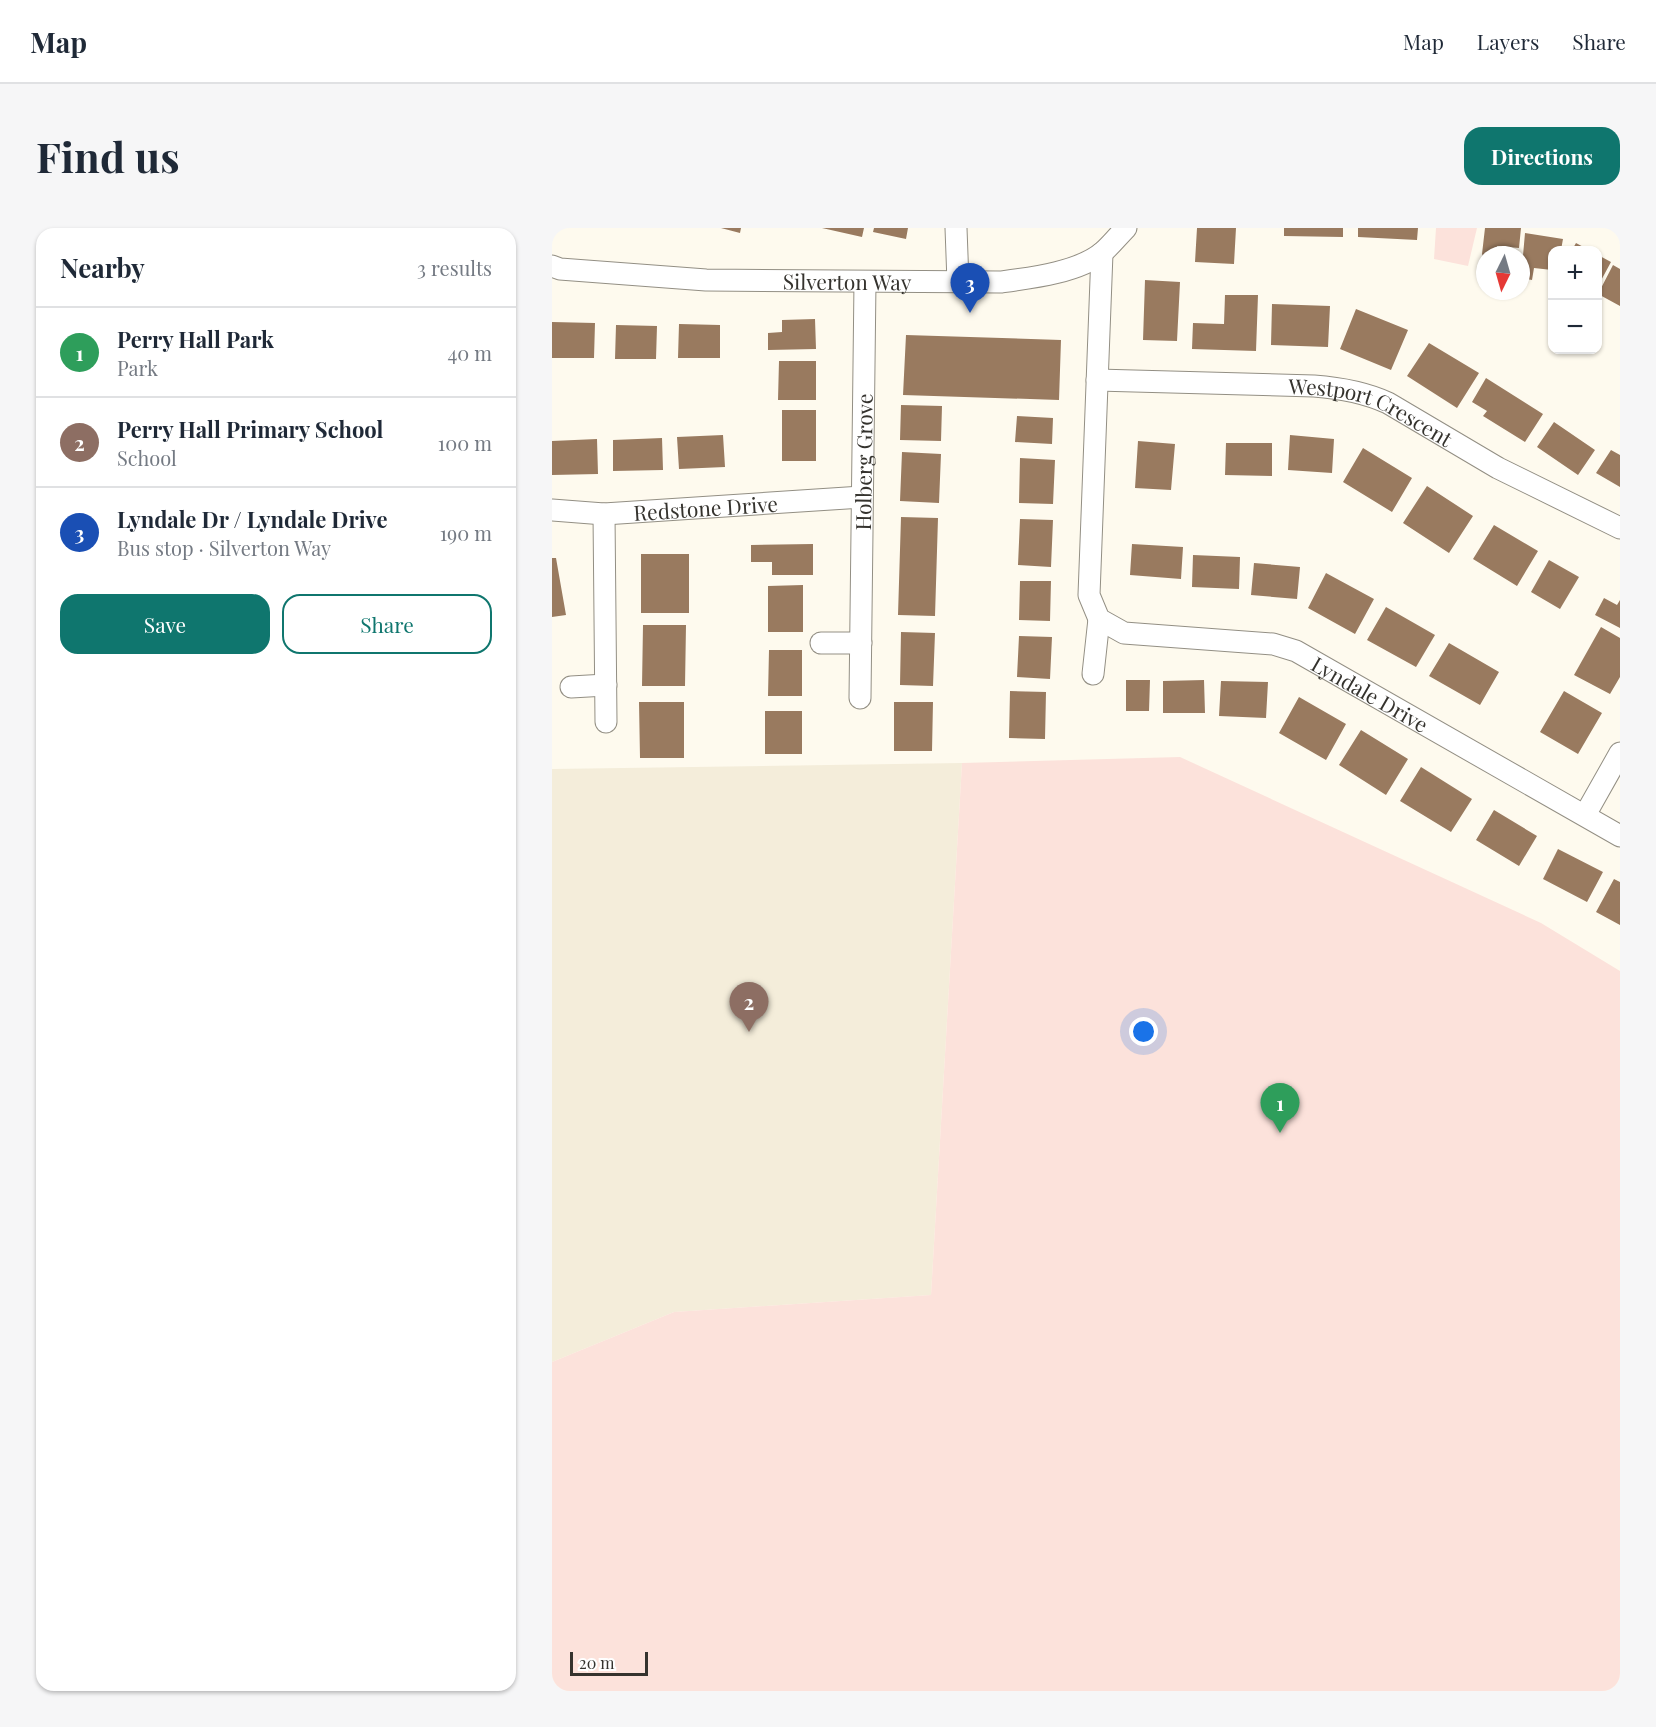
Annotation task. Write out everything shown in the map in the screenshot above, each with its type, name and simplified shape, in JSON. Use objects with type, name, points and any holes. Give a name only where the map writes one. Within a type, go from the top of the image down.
[{"type":"street","points":[[956,228],[958,282]]},
{"type":"street","name":"Silverton Way","points":[[552,266],[560,269],[706,280],[1001,282],[1038,277],[1069,269],[1102,253],[1126,228]]},
{"type":"street","points":[[1094,674],[1098,619],[1089,595],[1102,253]]},
{"type":"street","name":"Holberg Grove","points":[[860,698],[865,282]]},
{"type":"street","name":"Westport Crescent","points":[[1097,380],[1334,387],[1371,395],[1498,468],[1620,528]]},
{"type":"street","name":"Redstone Drive","points":[[552,510],[604,514],[862,497]]},
{"type":"street","points":[[604,514],[606,722]]},
{"type":"street","name":"Lyndale Drive","points":[[1098,619],[1124,633],[1273,644],[1296,651],[1620,836]]},
{"type":"street","points":[[821,643],[861,643]]},
{"type":"street","points":[[571,687],[606,685]]},
{"type":"street","points":[[1585,816],[1620,753]]},
{"type":"shaded area","points":[[1436,228],[1477,228],[1468,266],[1434,259]]},
{"type":"shaded area","points":[[1180,757],[1541,923],[1620,971],[1620,1691],[552,1691],[552,1362],[674,1312],[931,1295],[962,763]]},
{"type":"shaded area","points":[[962,763],[931,1295],[674,1312],[552,1362],[552,769]]},
{"type":"building","points":[[721,228],[741,228],[740,233]]},
{"type":"building","points":[[822,228],[864,228],[862,237]]},
{"type":"building","points":[[874,228],[908,228],[906,239],[873,232]]},
{"type":"building","points":[[1197,228],[1236,228],[1234,264],[1195,262]]},
{"type":"building","points":[[1284,228],[1343,228],[1343,237],[1284,236]]},
{"type":"building","points":[[1358,228],[1418,228],[1417,240],[1358,237]]},
{"type":"building","points":[[1485,228],[1521,228],[1519,246],[1483,246]]},
{"type":"building","points":[[1525,233],[1563,239],[1562,246],[1548,246],[1548,270],[1534,268],[1532,280],[1530,280],[1530,246],[1524,246]]},
{"type":"building","points":[[1602,257],[1611,262],[1602,279]]},
{"type":"building","points":[[1613,265],[1620,269],[1620,306],[1602,296],[1602,286]]},
{"type":"building","points":[[1145,280],[1180,282],[1177,341],[1143,340]]},
{"type":"building","points":[[1225,295],[1258,295],[1256,351],[1192,349],[1193,323],[1224,324]]},
{"type":"building","points":[[1272,304],[1330,306],[1328,347],[1271,345]]},
{"type":"building","points":[[1356,309],[1408,330],[1391,370],[1340,349]]},
{"type":"building","points":[[815,319],[816,349],[768,350],[768,333],[782,332],[782,320]]},
{"type":"building","points":[[552,322],[595,323],[594,358],[552,358]]},
{"type":"building","points":[[679,324],[720,325],[720,358],[678,358]]},
{"type":"building","points":[[616,325],[657,326],[656,359],[615,359]]},
{"type":"building","points":[[906,335],[1061,340],[1059,400],[903,395]]},
{"type":"building","points":[[1429,343],[1479,373],[1457,408],[1407,376]]},
{"type":"building","points":[[779,361],[816,361],[816,400],[778,400]]},
{"type":"building","points":[[1486,378],[1543,414],[1525,442],[1483,416],[1487,411],[1472,402]]},
{"type":"building","points":[[901,405],[942,406],[941,441],[900,440]]},
{"type":"building","points":[[782,410],[816,410],[816,461],[782,461]]},
{"type":"building","points":[[1017,416],[1053,418],[1052,444],[1015,442]]},
{"type":"building","points":[[1554,422],[1595,450],[1578,475],[1537,447]]},
{"type":"building","points":[[723,435],[725,467],[679,469],[677,437]]},
{"type":"building","points":[[1290,435],[1334,439],[1332,473],[1288,470]]},
{"type":"building","points":[[662,438],[663,470],[613,471],[613,440]]},
{"type":"building","points":[[597,439],[598,474],[552,475],[552,441]]},
{"type":"building","points":[[1138,441],[1175,444],[1171,490],[1135,488]]},
{"type":"building","points":[[1226,443],[1272,443],[1272,476],[1225,475]]},
{"type":"building","points":[[1363,448],[1412,478],[1392,512],[1343,482]]},
{"type":"building","points":[[1611,450],[1620,455],[1620,487],[1596,473]]},
{"type":"building","points":[[902,452],[941,454],[939,503],[900,501]]},
{"type":"building","points":[[1020,458],[1055,460],[1053,504],[1019,503]]},
{"type":"building","points":[[1427,486],[1473,516],[1449,553],[1403,523]]},
{"type":"building","points":[[901,517],[938,518],[935,616],[898,615]]},
{"type":"building","points":[[1020,519],[1053,520],[1051,567],[1018,565]]},
{"type":"building","points":[[1494,525],[1538,551],[1517,586],[1473,559]]},
{"type":"building","points":[[813,544],[813,575],[772,575],[772,562],[751,562],[751,545]]},
{"type":"building","points":[[1132,544],[1183,547],[1181,579],[1130,575]]},
{"type":"building","points":[[641,554],[689,554],[689,613],[641,613]]},
{"type":"building","points":[[1193,555],[1240,557],[1239,589],[1192,587]]},
{"type":"building","points":[[552,558],[556,558],[566,615],[552,617]]},
{"type":"building","points":[[1549,560],[1579,577],[1560,609],[1531,592]]},
{"type":"building","points":[[1254,563],[1300,567],[1297,599],[1251,595]]},
{"type":"building","points":[[1326,573],[1374,599],[1355,634],[1308,608]]},
{"type":"building","points":[[1020,581],[1051,581],[1050,621],[1019,620]]},
{"type":"building","points":[[803,585],[803,632],[768,632],[768,586]]},
{"type":"building","points":[[1604,598],[1617,605],[1620,600],[1620,628],[1595,615]]},
{"type":"building","points":[[1386,607],[1435,635],[1416,667],[1367,640]]},
{"type":"building","points":[[643,625],[686,625],[685,686],[642,686]]},
{"type":"building","points":[[1601,627],[1620,638],[1620,677],[1610,694],[1574,675]]},
{"type":"building","points":[[901,632],[935,633],[933,686],[900,685]]},
{"type":"building","points":[[1019,636],[1052,637],[1050,679],[1017,677]]},
{"type":"building","points":[[1449,643],[1499,672],[1480,705],[1429,676]]},
{"type":"building","points":[[769,650],[802,650],[802,696],[768,696]]},
{"type":"building","points":[[1126,680],[1150,680],[1149,711],[1126,711]]},
{"type":"building","points":[[1204,680],[1205,713],[1163,713],[1163,681]]},
{"type":"building","points":[[1221,681],[1268,682],[1266,718],[1219,716]]},
{"type":"building","points":[[1010,691],[1046,692],[1045,739],[1009,738]]},
{"type":"building","points":[[1564,691],[1602,713],[1578,754],[1540,732]]},
{"type":"building","points":[[1299,697],[1346,724],[1326,760],[1279,733]]},
{"type":"building","points":[[639,702],[684,702],[684,758],[640,758]]},
{"type":"building","points":[[894,702],[933,702],[932,751],[894,751]]},
{"type":"building","points":[[765,711],[802,711],[802,754],[765,754]]},
{"type":"building","points":[[1361,730],[1408,759],[1386,795],[1339,765]]},
{"type":"building","points":[[1421,767],[1472,799],[1451,832],[1400,801]]},
{"type":"building","points":[[1494,810],[1537,836],[1519,866],[1476,840]]},
{"type":"building","points":[[1558,849],[1603,872],[1587,902],[1543,879]]},
{"type":"building","points":[[1614,879],[1620,882],[1620,925],[1596,912]]},
{"type":"place","name":"Lyndale Dr / Lyndale Drive","points":[[970,313]]},
{"type":"place","name":"Perry Hall Primary School","points":[[749,1032]]},
{"type":"place","name":"Perry Hall Park","points":[[1280,1133]]}]
